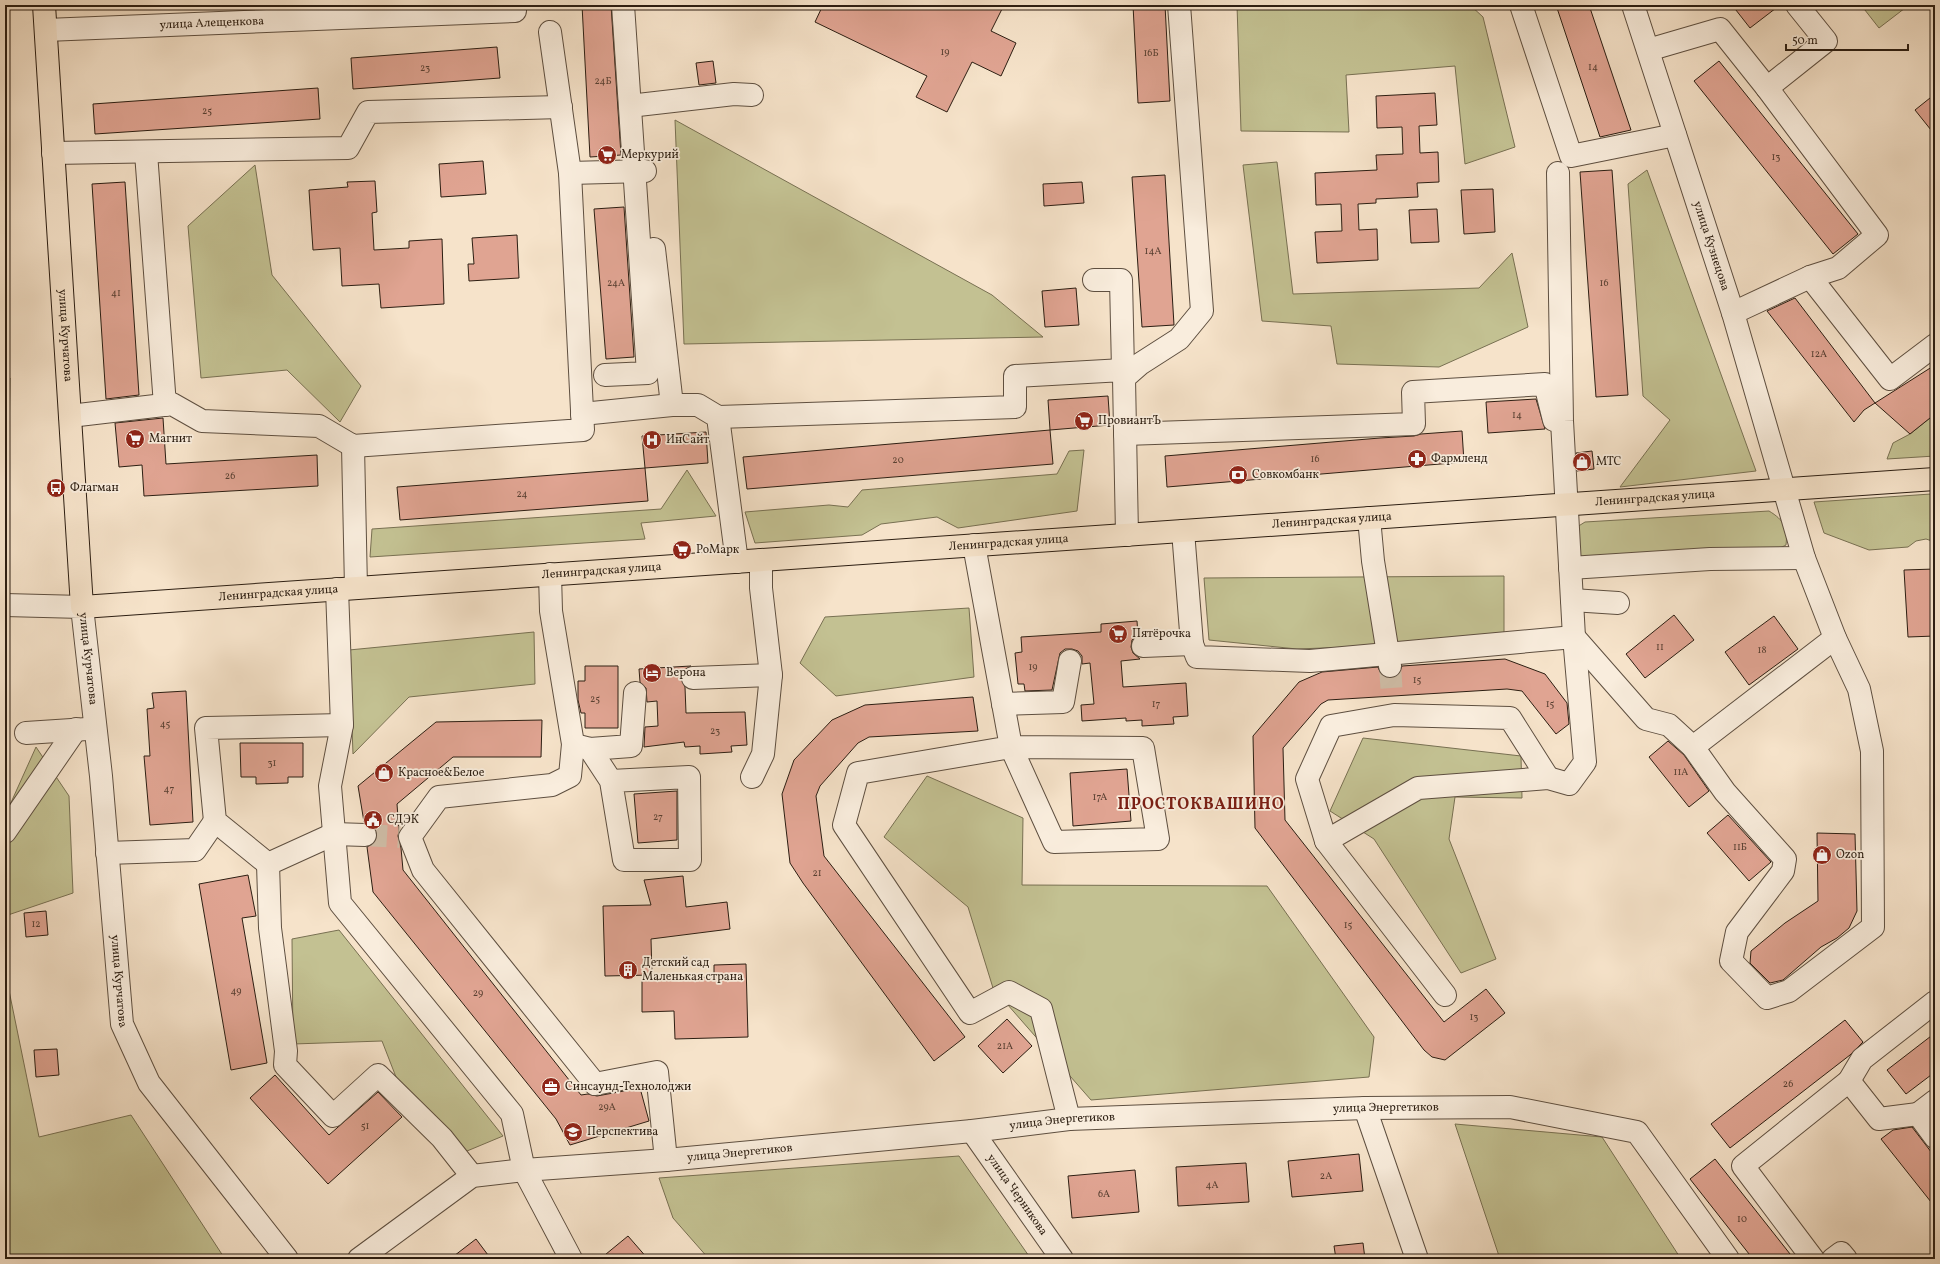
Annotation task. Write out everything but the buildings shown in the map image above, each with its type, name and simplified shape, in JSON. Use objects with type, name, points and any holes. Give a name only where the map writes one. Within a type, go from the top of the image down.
[{"type":"main road","name":"улица Курчатова","points":[[44,5],[82,607]]},
{"type":"main road","name":"Ленинградская улица","points":[[82,607],[1935,479]]},
{"type":"street","name":"улица Алещенкова","points":[[46,30],[296,12],[516,10],[515,5]]},
{"type":"street","points":[[623,5],[640,171],[672,405]]},
{"type":"street","points":[[605,375],[648,373],[638,106],[630,5]]},
{"type":"street","points":[[582,414],[672,405],[698,405],[718,417],[1015,407],[1015,376],[1123,374],[1179,339],[1202,311],[1179,5]]},
{"type":"street","points":[[1521,5],[1571,156],[1675,135]]},
{"type":"street","name":"улица Кузнецова","points":[[1633,5],[1733,313],[1804,558],[1835,638],[1859,689],[1872,751],[1873,927],[1789,991],[1767,998],[1731,961],[1737,932],[1783,872],[1786,859],[1725,792],[1693,747]]},
{"type":"street","points":[[1767,88],[1826,41],[1797,5]]},
{"type":"street","points":[[1648,50],[1720,29],[1767,88],[1878,235],[1838,268],[1810,277],[1733,313]]},
{"type":"street","points":[[70,416],[172,404],[202,421],[319,426],[353,446],[583,430],[570,173],[550,32]]},
{"type":"street","points":[[638,106],[734,94],[752,95]]},
{"type":"street","points":[[53,153],[146,153],[348,148],[368,112],[561,107]]},
{"type":"street","points":[[146,153],[165,405]]},
{"type":"street","points":[[570,173],[640,171]]},
{"type":"street","points":[[1326,841],[1418,788],[1548,778],[1569,784],[1585,762],[1574,637],[1562,421],[1558,173]]},
{"type":"street","points":[[1810,277],[1890,379],[1935,345]]},
{"type":"street","points":[[1094,280],[1121,280],[1127,535]]},
{"type":"street","points":[[1125,434],[1414,424],[1413,392],[1545,384],[1554,420],[1562,421]]},
{"type":"street","points":[[718,417],[737,562]]},
{"type":"street","points":[[353,446],[342,725],[330,786],[340,903],[512,1114],[524,1170],[563,1256]]},
{"type":"street","points":[[1369,518],[1373,561],[1389,660]]},
{"type":"street","points":[[1183,531],[1192,644],[1197,658],[1310,661],[1389,660],[1574,637]]},
{"type":"street","points":[[974,545],[1011,747],[1054,842],[1158,839],[1143,748],[1011,747],[858,772],[844,825],[970,1012],[1010,992],[1041,1009],[1069,1119]]},
{"type":"street","points":[[1570,568],[1710,559],[1804,558]]},
{"type":"street","points":[[752,777],[763,754],[771,675],[761,588],[761,560]]},
{"type":"street","points":[[550,574],[551,611],[581,747],[611,781],[624,860],[690,860],[689,776],[611,781]]},
{"type":"street","points":[[1572,600],[1618,603]]},
{"type":"street","points":[[5,605],[82,607]]},
{"type":"street","name":"улица Курчатова","points":[[82,607],[86,729],[108,853],[122,1024],[149,1083],[287,1259]]},
{"type":"street","points":[[1574,637],[1646,719],[1668,725],[1693,747],[1835,638]]},
{"type":"street","points":[[1143,646],[1192,644]]},
{"type":"street","points":[[1003,704],[1064,702],[1070,661]]},
{"type":"street","points":[[693,678],[771,675]]},
{"type":"street","points":[[581,747],[631,746],[635,693]]},
{"type":"street","points":[[1445,995],[1326,841],[1307,779],[1331,726],[1393,705],[1510,718],[1548,778]]},
{"type":"street","points":[[108,853],[195,850],[215,822],[206,728],[342,725]]},
{"type":"street","points":[[26,733],[86,729]]},
{"type":"street","points":[[5,832],[86,729]]},
{"type":"street","points":[[581,747],[570,776],[552,785],[439,796],[405,837],[423,870],[595,1084],[657,1072],[666,1160]]},
{"type":"street","points":[[215,822],[268,864],[270,928],[286,1051],[285,1065],[333,1116],[378,1075],[442,1138],[472,1176]]},
{"type":"street","points":[[268,864],[334,834],[365,835]]},
{"type":"street","points":[[1813,1259],[1743,1166],[1849,1081],[1862,1059],[1935,1002]]},
{"type":"street","points":[[1849,1081],[1879,1119],[1918,1114],[1935,1101]]},
{"type":"street","name":"улица Энергетиков","points":[[359,1259],[472,1176],[524,1170],[666,1160],[972,1131],[1069,1119],[1365,1108],[1510,1107],[1637,1132],[1728,1259]]},
{"type":"street","points":[[1365,1108],[1417,1259]]},
{"type":"street","points":[[1918,1114],[1935,1137]]},
{"type":"street","name":"улица Черникова","points":[[972,1131],[1062,1259]]},
{"type":"street","points":[[1833,1259],[1841,1252],[1846,1259]]},
{"type":"shaded area","points":[[1237,5],[1470,5],[1483,17],[1515,147],[1465,164],[1455,66],[1346,75],[1349,132],[1241,131]]},
{"type":"shaded area","points":[[1861,5],[1909,5],[1879,28]]},
{"type":"shaded area","points":[[675,120],[992,295],[1043,337],[684,344]]},
{"type":"shaded area","points":[[1277,162],[1293,294],[1479,288],[1512,253],[1528,327],[1439,367],[1337,364],[1331,326],[1262,321],[1243,165]]},
{"type":"shaded area","points":[[255,165],[272,275],[361,386],[340,422],[287,370],[201,378],[188,226]]},
{"type":"shaded area","points":[[1647,170],[1756,471],[1620,487],[1670,420],[1643,396],[1628,184]]},
{"type":"shaded area","points":[[10,378],[7,583],[5,583],[5,386]]},
{"type":"shaded area","points":[[1935,414],[1935,456],[1887,459],[1893,443],[1910,434]]},
{"type":"shaded area","points":[[1084,450],[1077,511],[958,528],[937,517],[881,524],[862,535],[755,543],[745,512],[829,505],[848,507],[862,490],[1057,474],[1069,451]]},
{"type":"shaded area","points":[[687,470],[716,516],[641,523],[645,539],[370,557],[372,529],[661,509]]},
{"type":"shaded area","points":[[1931,494],[1935,495],[1935,542],[1926,539],[1916,541],[1908,547],[1869,550],[1824,533],[1814,502]]},
{"type":"shaded area","points":[[1769,511],[1784,525],[1786,545],[1780,548],[1581,562],[1578,554],[1577,527],[1585,522]]},
{"type":"shaded area","points":[[1504,576],[1504,641],[1297,649],[1209,640],[1204,578]]},
{"type":"shaded area","points":[[969,608],[974,677],[836,696],[800,663],[825,617]]},
{"type":"shaded area","points":[[534,632],[535,684],[409,697],[353,754],[349,650]]},
{"type":"shaded area","points":[[1363,738],[1521,756],[1522,798],[1455,797],[1449,839],[1496,959],[1461,973],[1374,839],[1330,811]]},
{"type":"shaded area","points":[[36,747],[69,796],[73,893],[5,916],[5,806],[9,807]]},
{"type":"shaded area","points":[[927,776],[1023,818],[1022,885],[1267,886],[1374,1037],[1369,1077],[1091,1100],[993,988],[968,907],[884,837]]},
{"type":"shaded area","points":[[339,930],[503,1136],[467,1151],[396,1077],[382,1041],[293,1044],[292,939]]},
{"type":"shaded area","points":[[5,971],[39,1137],[131,1115],[225,1259],[5,1259]]},
{"type":"shaded area","points":[[1455,1124],[1602,1137],[1681,1259],[1500,1259]]},
{"type":"shaded area","points":[[959,1156],[1031,1259],[709,1259],[673,1218],[659,1178]]},
{"type":"tunnel","points":[[1390,666],[1392,696]]},
{"type":"tunnel","points":[[365,835],[400,837]]},
{"type":"place","name":"Меркурий","points":[[607,155]]},
{"type":"place","name":"ПровиантЪ","points":[[1084,421]]},
{"type":"place","name":"Магнит","points":[[135,439]]},
{"type":"place","name":"ИнСайт","points":[[652,440]]},
{"type":"place","name":"Фармленд","points":[[1417,459]]},
{"type":"place","name":"МТС","points":[[1582,462]]},
{"type":"place","name":"Совкомбанк","points":[[1238,475]]},
{"type":"place","name":"Флагман","points":[[56,488]]},
{"type":"place","name":"РоМарк","points":[[682,550]]},
{"type":"place","name":"Пятёрочка","points":[[1118,634]]},
{"type":"place","name":"Верона","points":[[652,673]]},
{"type":"place","name":"Красное&Белое","points":[[384,773]]},
{"type":"place","name":"СДЭК","points":[[373,820]]},
{"type":"place","name":"Ozon","points":[[1822,855]]},
{"type":"place","name":"Детский сад Маленькая страна","points":[[628,970]]},
{"type":"place","name":"Синсаунд-Технолоджи","points":[[551,1087]]},
{"type":"place","name":"Перспектива","points":[[573,1132]]},
{"type":"district","name":"ПРОСТОКВАШИНО","points":[[1201,805]]}]
